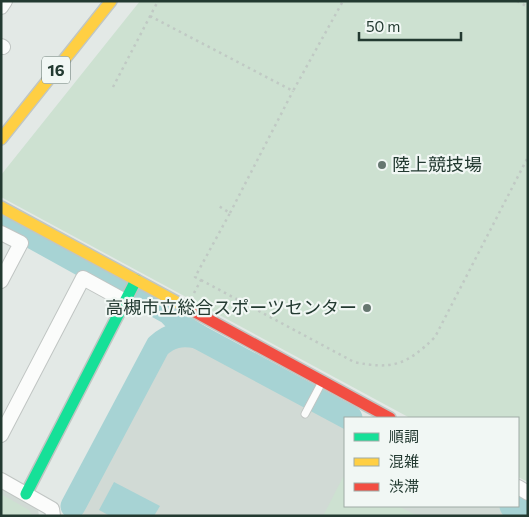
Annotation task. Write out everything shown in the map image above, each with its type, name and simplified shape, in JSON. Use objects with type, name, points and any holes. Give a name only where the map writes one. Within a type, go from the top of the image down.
[{"type":"street","points":[[1,8],[5,1]]},
{"type":"street","name":"16","points":[[1,139],[111,1]]},
{"type":"street","points":[[3,212],[130,291]]},
{"type":"street","points":[[1,233],[21,243],[1,281]]},
{"type":"street","points":[[1,435],[83,278],[187,308],[320,386],[388,417]]},
{"type":"street","points":[[26,494],[130,291]]},
{"type":"street","points":[[1,480],[52,509],[53,516]]},
{"type":"lane","points":[[307,410],[320,386]]},
{"type":"path","points":[[113,87],[158,1]]},
{"type":"path","points":[[343,1],[292,91],[195,277],[354,362],[375,366],[396,364],[418,354],[435,337],[528,157]]},
{"type":"path","points":[[517,1],[528,7]]},
{"type":"path","points":[[150,16],[292,91]]},
{"type":"path","points":[[217,205],[230,213]]},
{"type":"path","points":[[187,308],[200,280]]},
{"type":"shaded area","points":[[174,344],[191,344],[344,424],[344,507],[499,507],[516,516],[82,516],[78,514],[161,354]]},
{"type":"shaded area","points":[[1,487],[38,509],[39,516],[1,516]]},
{"type":"green space","name":"高槻市立総合スポーツセンター","points":[[140,1],[528,1],[528,482],[519,478],[519,417],[408,417],[1,197],[1,175]]},
{"type":"green space","points":[[343,477],[344,507],[400,507],[418,516],[323,516]]},
{"type":"green space","points":[[1,494],[29,510],[32,516],[1,516]]},
{"type":"water","points":[[114,482],[160,506],[154,516],[110,516],[99,510]]},
{"type":"waterway","points":[[1,219],[169,312],[184,328],[197,336]]},
{"type":"waterway","points":[[73,506],[158,346],[171,337],[181,335],[197,336],[348,417]]},
{"type":"waterway","points":[[514,507],[528,514]]},
{"type":"traffic: fast","points":[[26,494],[136,280]]},
{"type":"traffic: slow","points":[[1,139],[111,1]]},
{"type":"traffic: slow","points":[[1,207],[184,306]]},
{"type":"traffic: jam","points":[[184,306],[388,417]]},
{"type":"place","name":"陸上競技場","points":[[382,165]]},
{"type":"place","name":"高槻市立総合スポーツセンター","points":[[367,308]]}]
